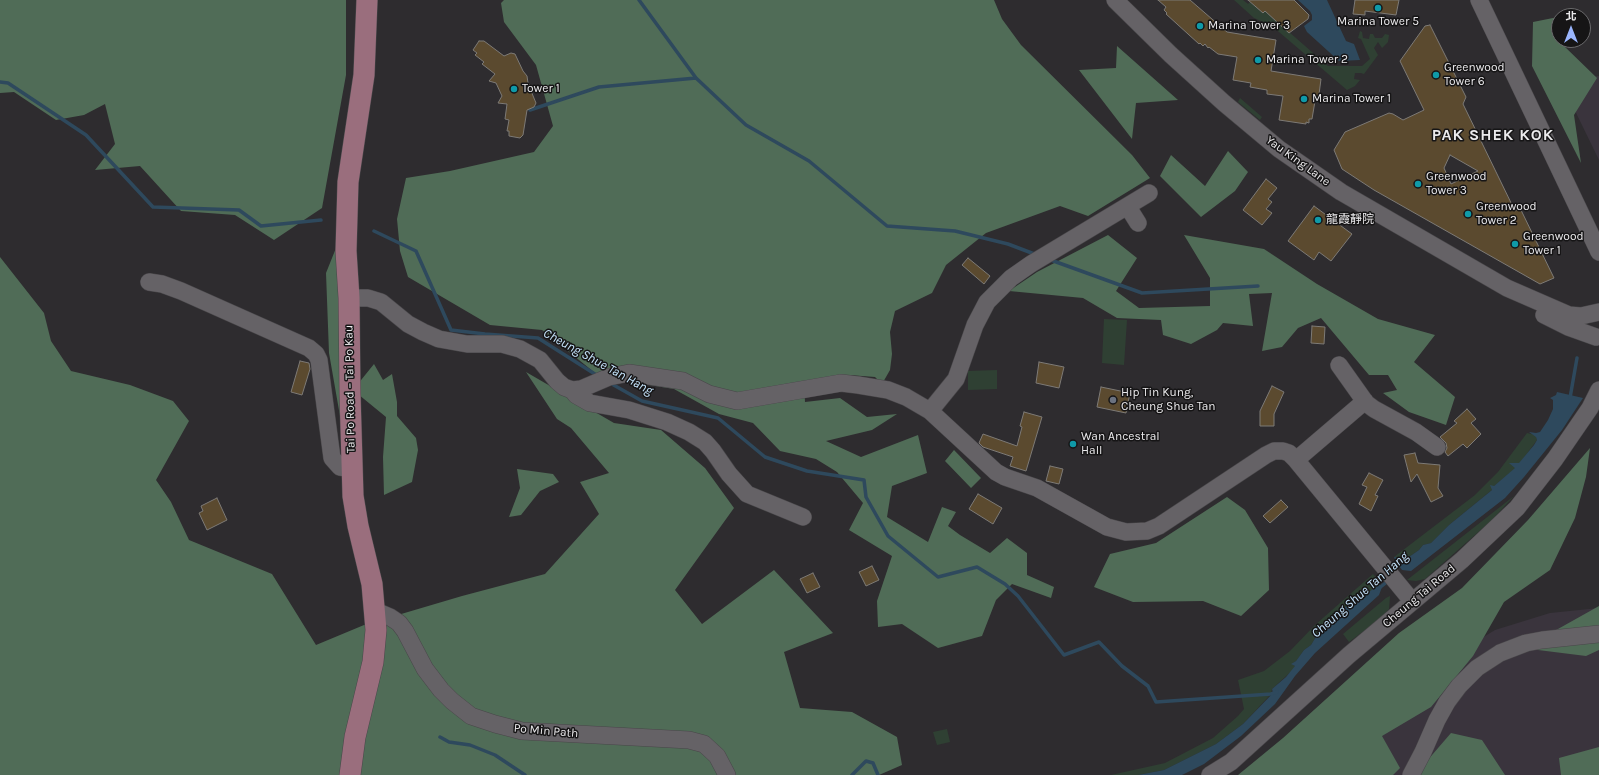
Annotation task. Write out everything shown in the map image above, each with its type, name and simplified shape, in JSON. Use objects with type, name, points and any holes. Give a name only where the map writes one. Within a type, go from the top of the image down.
[{"type":"main road","name":"Tai Po Road – Tai Po Kau","points":[[350,775],[355,737],[374,662],[376,630],[376,611],[372,584],[355,511],[352,469],[349,298],[346,251],[346,200],[351,157],[364,76],[367,0]]},
{"type":"street","name":"Yau King Lane","points":[[1115,0],[1171,55],[1219,99],[1279,149],[1364,206],[1507,288],[1569,315],[1581,316],[1599,313]]},
{"type":"street","points":[[1479,0],[1578,205],[1599,252]]},
{"type":"street","points":[[930,411],[956,379],[975,325],[987,302],[1011,278],[1031,264],[1150,193]]},
{"type":"street","points":[[1578,205],[1599,238]]},
{"type":"street","points":[[1128,206],[1138,223]]},
{"type":"street","points":[[149,282],[162,284],[181,291],[309,348],[319,360],[332,458],[340,467],[352,469]]},
{"type":"street","name":"Yau King Lane","points":[[1507,288],[1522,300],[1554,321],[1598,339]]},
{"type":"street","points":[[349,298],[368,298],[381,302],[408,324],[439,339],[467,344],[502,344],[525,351],[535,356],[545,365],[556,381],[564,387],[579,388],[609,377],[629,373],[675,379],[689,383],[715,396],[737,401],[833,384],[858,385],[888,390],[906,397],[930,411],[996,472],[1005,477],[1037,488],[1107,527],[1126,532],[1147,531],[1159,526],[1274,451],[1284,451],[1289,453],[1296,460],[1373,556],[1412,601]]},
{"type":"street","points":[[1598,339],[1594,321],[1599,313]]},
{"type":"street","points":[[1339,365],[1365,401],[1374,409],[1438,446]]},
{"type":"street","points":[[579,388],[576,395],[590,403],[629,410],[667,422],[689,432],[705,442],[718,456],[729,474],[747,494],[803,517]]},
{"type":"street","name":"Cheung Tai Road","points":[[1210,775],[1231,762],[1349,655],[1462,560],[1517,508],[1564,447],[1590,408],[1599,390]]},
{"type":"street","points":[[1296,460],[1365,401]]},
{"type":"street","name":"Po Min Path","points":[[376,611],[390,616],[399,623],[405,631],[425,669],[441,690],[471,716],[522,731],[689,740],[704,744],[718,756],[727,775]]},
{"type":"street","points":[[1411,775],[1447,702],[1459,686],[1477,668],[1500,653],[1512,648],[1542,640],[1599,634]]},
{"type":"shaded area","points":[[1599,76],[1599,160],[1560,80]]},
{"type":"shaded area","points":[[1599,608],[1599,775],[1320,775],[1459,652],[1495,630],[1550,613]]},
{"type":"green space","points":[[0,0],[346,0],[346,75],[322,208],[274,240],[235,215],[181,211],[140,166],[95,170],[115,144],[105,104],[84,115],[56,120],[14,92],[0,93]]},
{"type":"green space","points":[[504,0],[994,0],[1002,19],[1021,45],[1132,155],[1150,178],[1088,216],[1060,206],[986,233],[946,265],[932,293],[895,311],[890,332],[892,354],[890,370],[882,384],[875,377],[849,375],[804,384],[805,402],[840,398],[867,417],[897,414],[872,430],[826,441],[861,457],[918,435],[927,473],[892,486],[887,517],[928,542],[942,507],[956,512],[948,526],[990,553],[1007,538],[1027,553],[1027,575],[1054,587],[1051,598],[1012,584],[996,600],[982,636],[938,648],[902,624],[878,627],[877,601],[892,556],[849,530],[863,503],[837,472],[816,459],[780,451],[753,423],[719,414],[674,389],[600,377],[542,330],[490,325],[408,277],[400,251],[397,219],[406,178],[450,171],[534,152],[553,126],[536,65],[504,22],[501,3]]},
{"type":"green space","points":[[1234,0],[1243,0],[1248,4],[1250,2],[1263,13],[1265,11],[1328,66],[1362,66],[1370,59],[1361,39],[1358,38],[1360,31],[1362,32],[1363,38],[1369,39],[1370,34],[1373,34],[1375,38],[1382,38],[1385,34],[1389,35],[1388,42],[1382,48],[1378,42],[1374,48],[1378,55],[1364,74],[1355,73],[1354,79],[1360,80],[1355,86],[1347,90],[1272,26],[1254,18]]},
{"type":"green space","points":[[1551,18],[1551,48],[1566,48],[1597,78],[1574,115],[1581,163],[1532,66],[1533,22]]},
{"type":"green space","points":[[1117,46],[1178,100],[1136,103],[1132,139],[1079,70],[1116,68]]},
{"type":"green space","points":[[1240,98],[1262,117],[1260,120],[1238,102]]},
{"type":"green space","points":[[1228,151],[1248,172],[1235,191],[1201,217],[1160,176],[1171,155],[1205,186]]},
{"type":"green space","points":[[1108,235],[1137,258],[1116,291],[1139,308],[1210,306],[1210,278],[1184,235],[1264,249],[1317,284],[1378,319],[1435,335],[1414,362],[1455,397],[1446,425],[1409,412],[1383,393],[1397,390],[1388,375],[1369,375],[1321,318],[1298,328],[1282,347],[1262,351],[1272,293],[1249,294],[1253,326],[1223,323],[1217,330],[1191,344],[1163,335],[1161,320],[1117,318],[1083,298],[1009,291],[1037,272]]},
{"type":"green space","points":[[338,243],[344,439],[329,353],[326,273]]},
{"type":"green space","points":[[0,257],[44,313],[51,341],[71,371],[130,385],[173,401],[189,421],[156,480],[171,502],[189,540],[272,574],[316,645],[364,625],[462,596],[545,574],[599,514],[580,482],[609,473],[571,428],[557,419],[526,372],[614,423],[661,430],[705,468],[734,508],[675,590],[702,624],[774,570],[833,633],[784,652],[800,708],[852,712],[897,737],[902,765],[879,775],[0,775]]},
{"type":"green space","points":[[1104,319],[1127,320],[1124,365],[1102,363]]},
{"type":"green space","points":[[374,364],[383,380],[392,374],[397,402],[397,416],[416,438],[418,450],[412,482],[384,495],[383,457],[386,417],[353,390]]},
{"type":"green space","points":[[997,370],[997,389],[968,390],[968,371]]},
{"type":"green space","points":[[1527,433],[1536,435],[1537,440],[1517,467],[1449,525],[1431,543],[1423,545],[1419,550],[1406,559],[1394,557],[1475,495],[1498,472]]},
{"type":"green space","points":[[1590,448],[1586,477],[1575,518],[1550,570],[1504,602],[1473,656],[1431,707],[1382,736],[1400,768],[1393,775],[1238,775],[1283,738],[1399,633],[1462,588],[1528,520]]},
{"type":"green space","points":[[954,450],[981,478],[971,488],[945,461]]},
{"type":"green space","points":[[517,469],[553,474],[559,482],[540,491],[521,515],[509,517],[520,488]]},
{"type":"green space","points":[[1514,496],[1492,520],[1425,579],[1416,581],[1407,580]]},
{"type":"green space","points":[[1227,497],[1245,510],[1268,548],[1269,590],[1241,616],[1203,601],[1133,602],[1094,587],[1110,554],[1156,543]]},
{"type":"green space","points":[[1373,574],[1380,582],[1377,586],[1353,605],[1345,607],[1344,612],[1317,635],[1311,645],[1304,650],[1292,664],[1296,667],[1272,689],[1271,694],[1243,724],[1216,744],[1164,770],[1138,775],[1111,775],[1165,763],[1213,738],[1244,709],[1238,680],[1264,671],[1290,651],[1315,625]]},
{"type":"green space","points":[[1390,596],[1389,609],[1380,619],[1349,642],[1343,634]]},
{"type":"green space","points":[[1599,606],[1599,650],[1586,656],[1506,646],[1549,634]]},
{"type":"green space","points":[[947,729],[950,742],[937,745],[933,732]]},
{"type":"green space","points":[[1451,733],[1482,740],[1505,775],[1418,775],[1426,762]]},
{"type":"green space","points":[[1599,747],[1599,775],[1561,775],[1559,758]]},
{"type":"water","points":[[1298,0],[1327,0],[1346,41],[1354,44],[1360,60],[1339,61],[1307,32],[1304,26],[1312,20],[1312,15],[1310,11]]},
{"type":"water","points":[[1557,392],[1583,398],[1562,430],[1524,477],[1505,498],[1411,571],[1402,570],[1394,557],[1406,559],[1419,550],[1423,545],[1431,543],[1449,525],[1492,490],[1490,485],[1494,486],[1515,468],[1509,463],[1519,463],[1534,445],[1537,440],[1536,437],[1529,432],[1540,432],[1553,409],[1553,400],[1550,398],[1556,395]]},
{"type":"water","points":[[1379,584],[1382,587],[1379,595],[1315,653],[1295,676],[1275,704],[1241,736],[1204,764],[1182,775],[1138,775],[1164,770],[1216,744],[1243,724],[1273,693],[1272,689],[1286,677],[1295,666],[1291,664],[1296,661],[1304,650],[1311,645],[1317,635],[1344,612],[1345,607],[1353,605]]},
{"type":"building","points":[[1158,0],[1190,0],[1227,32],[1276,40],[1271,71],[1321,79],[1318,102],[1315,101],[1312,119],[1309,119],[1309,123],[1306,122],[1306,124],[1279,120],[1283,96],[1267,94],[1267,90],[1250,87],[1251,83],[1233,80],[1237,57],[1218,54],[1209,47],[1208,48],[1205,44],[1203,46],[1200,43],[1199,44],[1166,14],[1167,13],[1164,10],[1166,7]]},
{"type":"building","points":[[1248,0],[1294,0],[1309,15],[1308,19],[1289,33],[1265,11],[1263,13]]},
{"type":"building","name":"Marina Tower 5","points":[[1355,0],[1399,0],[1396,15],[1365,11],[1365,15],[1353,14]]},
{"type":"building","points":[[1430,25],[1466,97],[1463,104],[1515,211],[1520,208],[1554,278],[1540,284],[1374,190],[1342,169],[1334,150],[1345,132],[1389,113],[1403,120],[1424,110],[1400,61],[1425,26]],"holes":[[[1450,155],[1478,171],[1451,184],[1444,168]]]},
{"type":"building","name":"Tower 1","points":[[479,41],[484,41],[504,56],[511,53],[515,54],[527,76],[528,83],[531,86],[531,91],[536,103],[534,107],[527,110],[523,135],[520,138],[509,136],[509,131],[507,131],[509,120],[505,119],[507,104],[498,103],[502,96],[496,83],[489,81],[495,74],[482,64],[484,62],[475,55],[477,53],[473,50]]},
{"type":"building","points":[[1266,179],[1277,188],[1268,199],[1272,202],[1266,209],[1272,213],[1262,225],[1243,210]]},
{"type":"building","name":"龍霞靜院","points":[[1314,206],[1352,234],[1331,261],[1319,252],[1314,260],[1288,241]]},
{"type":"building","points":[[968,258],[990,276],[984,284],[962,265]]},
{"type":"building","points":[[1312,326],[1325,327],[1324,344],[1311,343]]},
{"type":"building","points":[[300,361],[309,363],[310,369],[302,395],[291,392]]},
{"type":"building","points":[[1039,362],[1064,367],[1059,388],[1036,383]]},
{"type":"building","points":[[1272,386],[1284,392],[1274,414],[1274,426],[1260,426],[1260,411]]},
{"type":"building","name":"Hip Tin Kung, Cheung Shue Tan","points":[[1101,387],[1130,393],[1126,413],[1097,407]]},
{"type":"building","points":[[1467,409],[1476,419],[1471,423],[1481,434],[1467,448],[1463,444],[1448,456],[1445,452],[1447,448],[1446,443],[1440,437],[1457,423],[1454,421]]},
{"type":"building","points":[[1024,412],[1042,417],[1026,471],[1010,466],[1013,457],[983,447],[979,443],[983,434],[1017,446]]},
{"type":"building","points":[[1415,453],[1418,463],[1440,465],[1438,488],[1443,496],[1431,502],[1417,474],[1411,482],[1404,455]]},
{"type":"building","points":[[1050,466],[1063,469],[1059,484],[1046,481]]},
{"type":"building","points":[[1369,473],[1383,480],[1375,495],[1378,496],[1371,511],[1359,504],[1367,487],[1362,485]]},
{"type":"building","points":[[978,494],[1002,508],[993,524],[969,509]]},
{"type":"building","points":[[217,498],[227,520],[207,530],[199,513],[203,511],[201,506]]},
{"type":"building","points":[[1281,500],[1288,507],[1270,523],[1263,516]]},
{"type":"building","points":[[872,566],[879,580],[866,586],[859,572]]},
{"type":"building","points":[[813,573],[820,587],[807,593],[800,579]]},
{"type":"waterway","points":[[639,0],[696,78],[746,125],[809,161],[887,226],[955,231],[1008,244],[1037,255]]},
{"type":"waterway","points":[[530,110],[599,87],[696,78]]},
{"type":"waterway","points":[[0,82],[8,83],[86,135],[153,207],[239,210],[261,226],[321,220]]},
{"type":"waterway","name":"Cheung Shue Tan Hang","points":[[374,231],[416,251],[451,330],[538,338],[598,376]]},
{"type":"waterway","points":[[1048,259],[1142,293],[1258,286]]},
{"type":"waterway","name":"Cheung Shue Tan Hang","points":[[1570,398],[1577,358]]},
{"type":"waterway","name":"Cheung Shue Tan Hang","points":[[610,383],[642,401],[718,418],[765,457],[807,471],[864,480],[866,497],[888,536],[938,577],[977,567],[1005,584],[1018,596],[1064,655],[1099,642],[1122,666],[1148,686],[1156,702],[1271,694],[1277,692]]},
{"type":"waterway","name":"Cheung Shue Tan Hang","points":[[1378,589],[1388,581]]},
{"type":"waterway","points":[[440,737],[449,742],[470,745],[495,755],[525,775]]},
{"type":"waterway","points":[[852,775],[866,761],[873,763],[878,775]]},
{"type":"place","name":"Marina Tower 5","points":[[1378,8]]},
{"type":"place","name":"Marina Tower 3","points":[[1200,26]]},
{"type":"place","name":"Marina Tower 2","points":[[1258,60]]},
{"type":"place","name":"Greenwood Tower 6","points":[[1436,75]]},
{"type":"place","name":"Tower 1","points":[[514,89]]},
{"type":"place","name":"Marina Tower 1","points":[[1304,99]]},
{"type":"place","name":"Greenwood Tower 3","points":[[1418,184]]},
{"type":"place","name":"Greenwood Tower 2","points":[[1468,214]]},
{"type":"place","name":"龍霞靜院","points":[[1318,220]]},
{"type":"place","name":"Greenwood Tower 1","points":[[1515,244]]},
{"type":"place","name":"Hip Tin Kung, Cheung Shue Tan","points":[[1113,400]]},
{"type":"place","name":"Wan Ancestral Hall","points":[[1073,444]]},
{"type":"district","name":"PAK SHEK KOK","points":[[1493,135]]}]
